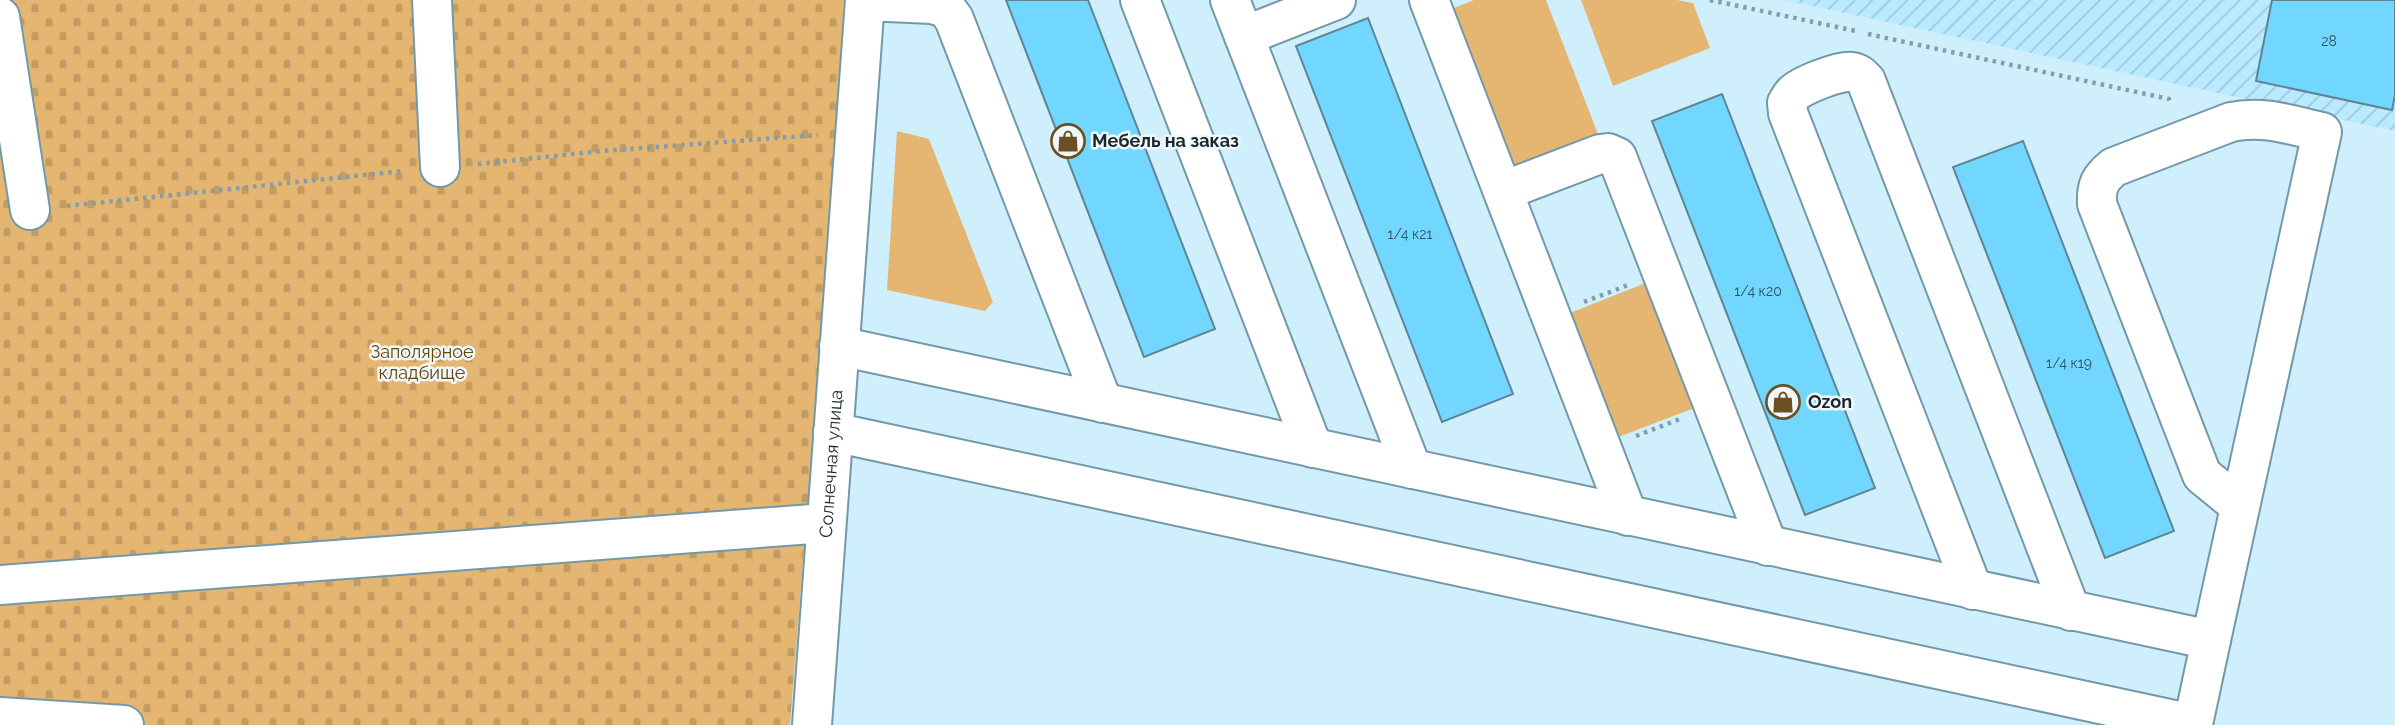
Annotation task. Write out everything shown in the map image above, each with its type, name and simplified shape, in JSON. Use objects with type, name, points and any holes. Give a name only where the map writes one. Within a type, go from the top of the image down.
[{"type":"street","points":[[432,0],[440,167]]},
{"type":"street","points":[[1140,0],[1313,448]]},
{"type":"street","points":[[1230,0],[1412,470]]},
{"type":"street","points":[[1244,36],[1336,0]]},
{"type":"street","points":[[1429,0],[1628,516]]},
{"type":"street","points":[[865,1],[932,4],[946,8],[954,19],[1103,403]]},
{"type":"street","name":"Солнечная улица","points":[[812,725],[865,1]]},
{"type":"street","points":[[0,17],[30,210]]},
{"type":"street","points":[[1973,590],[1788,113],[1787,103],[1792,94],[1839,73],[1851,71],[1861,75],[1866,81],[2071,611]]},
{"type":"street","points":[[833,432],[2193,724],[2322,132],[2265,119],[2248,118],[2114,167],[2102,176],[2096,189],[2097,204],[2202,475],[2240,506]]},
{"type":"street","points":[[1503,191],[1600,154],[1608,153],[1616,158],[1768,546]]},
{"type":"street","points":[[839,346],[2211,640]]},
{"type":"street","points":[[0,585],[827,523]]},
{"type":"street","points":[[0,718],[124,725]]},
{"type":"path","points":[[1710,0],[2169,99],[2185,140]]},
{"type":"path","points":[[1550,315],[1662,271]]},
{"type":"path","points":[[1602,449],[1714,406]]},
{"type":"shaded area","points":[[1784,0],[2395,0],[2395,131]]},
{"type":"green space","name":"Заполярное кладбище","points":[[0,0],[844,0],[837,134],[790,725],[0,725]]},
{"type":"green space","points":[[1474,0],[1546,0],[1598,134],[1512,167],[1451,9]]},
{"type":"green space","points":[[1581,0],[1677,0],[1693,3],[1710,48],[1613,86]]},
{"type":"green space","points":[[897,131],[929,139],[993,302],[985,311],[887,290]]},
{"type":"green space","points":[[1653,280],[1702,405],[1608,441],[1560,317]]},
{"type":"building","points":[[1006,0],[1088,0],[1215,329],[1144,357]]},
{"type":"building","points":[[2272,0],[2395,0],[2395,95],[2392,110],[2256,81]]},
{"type":"building","points":[[1368,18],[1513,394],[1442,422],[1296,46]]},
{"type":"building","points":[[1722,94],[1875,488],[1805,515],[1652,121]]},
{"type":"building","points":[[2023,141],[2174,531],[2105,558],[1953,167]]},
{"type":"place","name":"Мебель на заказ","points":[[1068,141]]},
{"type":"place","name":"Ozon","points":[[1783,402]]}]
